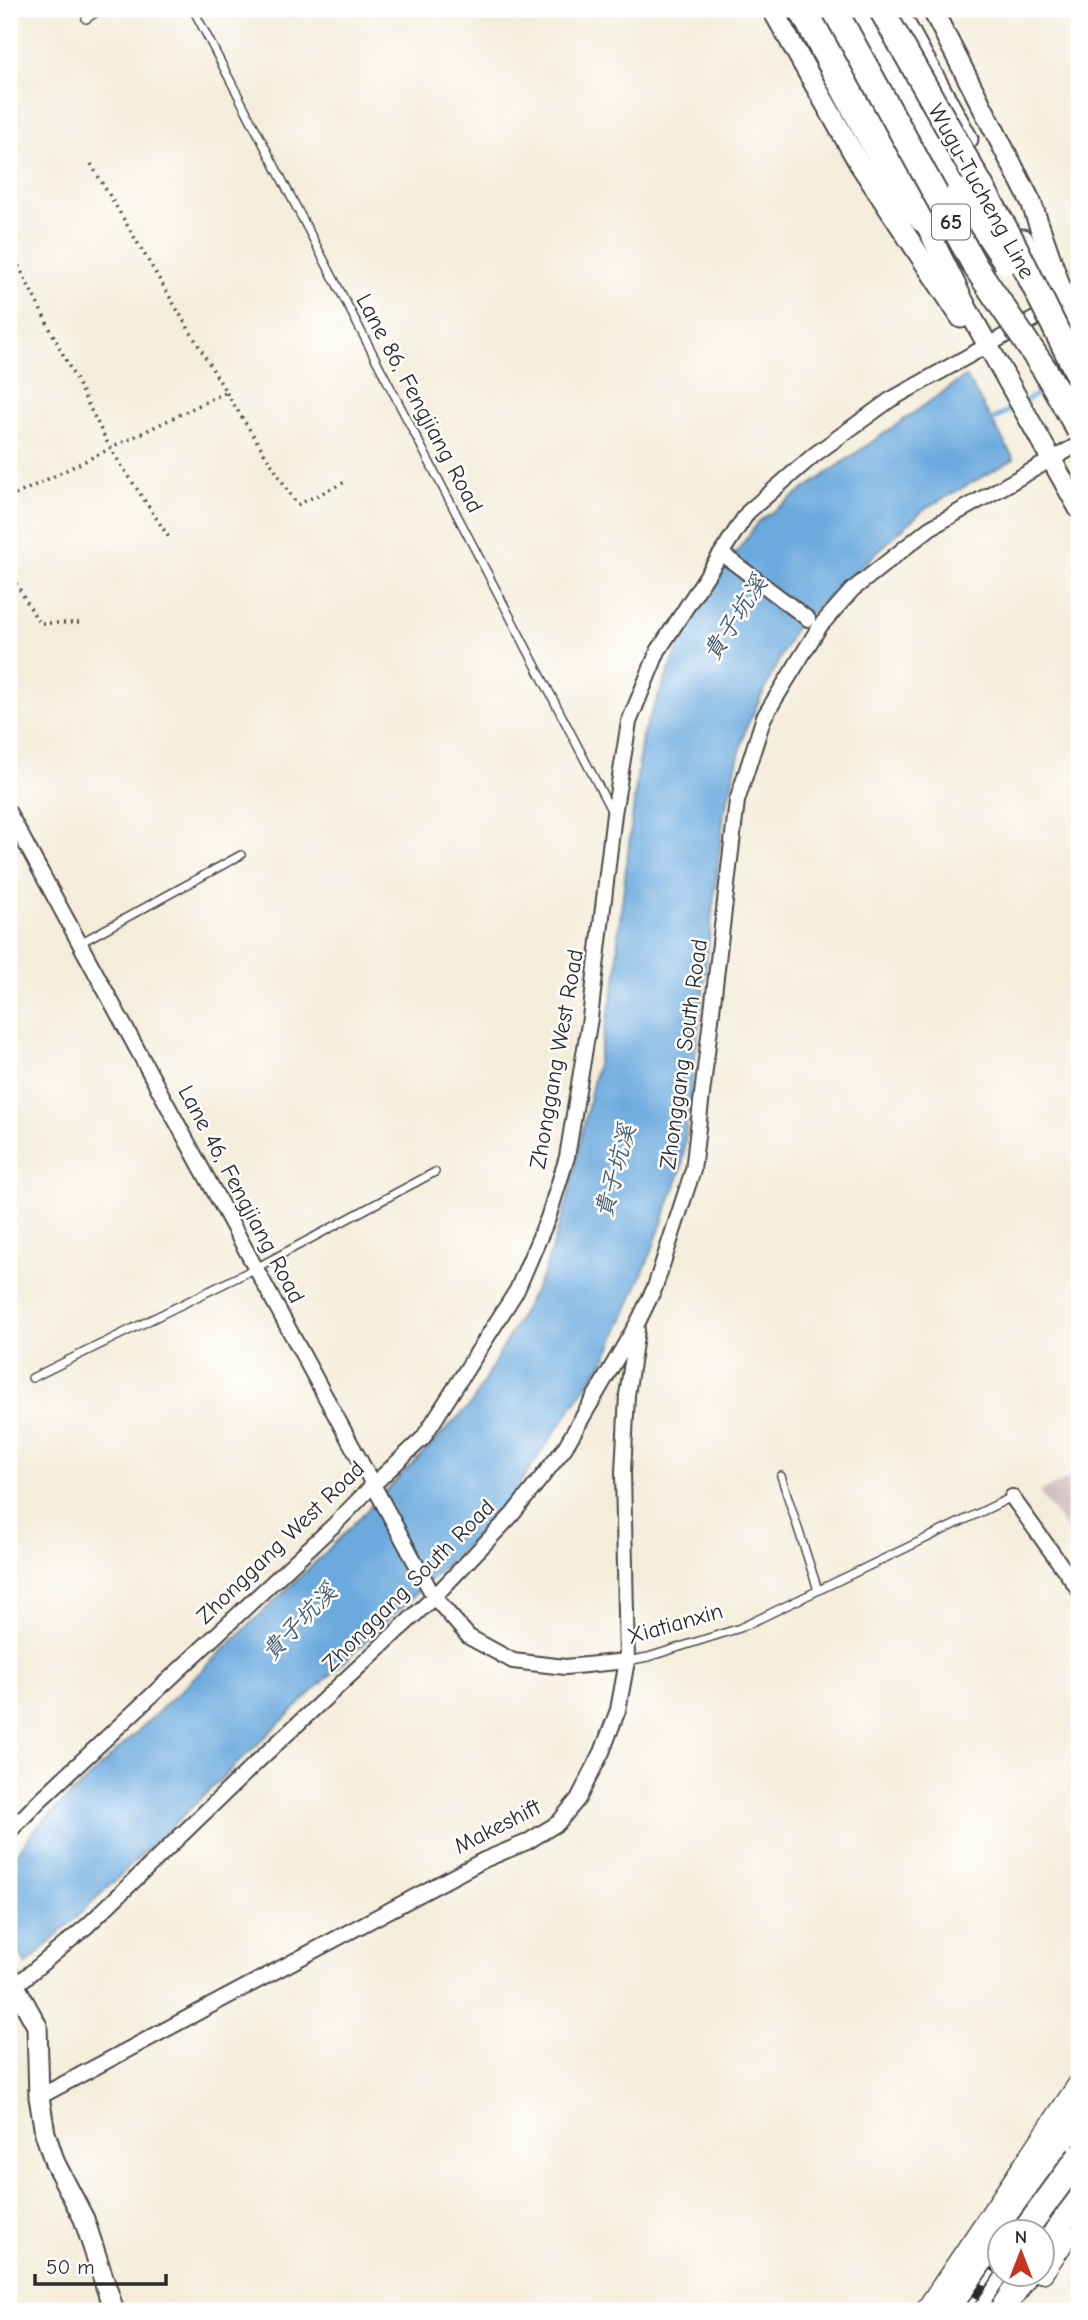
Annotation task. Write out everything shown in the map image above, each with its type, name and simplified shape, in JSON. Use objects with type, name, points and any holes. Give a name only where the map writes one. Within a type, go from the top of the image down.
[{"type":"highway","points":[[802,9],[898,189],[923,219]]},
{"type":"highway","name":"Wugu-Tucheng Line","points":[[834,9],[975,266],[1045,370],[1079,430]]},
{"type":"highway","points":[[856,9],[959,191],[1074,367]]},
{"type":"highway","name":"Wugu-Tucheng Line","points":[[881,9],[1011,239],[1074,367]]},
{"type":"highway","points":[[959,191],[1045,370]]},
{"type":"highway","points":[[944,2311],[1079,2117]]},
{"type":"highway","points":[[1033,2218],[1079,2143]]},
{"type":"highway","points":[[1034,2218],[1079,2155]]},
{"type":"highway","points":[[1056,2230],[1079,2195]]},
{"type":"highway","points":[[971,2311],[987,2288]]},
{"type":"highway","points":[[1001,2311],[1017,2288]]},
{"type":"main road","points":[[772,9],[860,164],[941,290],[973,334],[992,352]]},
{"type":"main road","points":[[820,9],[913,180],[923,219],[992,352],[1079,509]]},
{"type":"main road","points":[[897,9],[1047,282],[1054,293],[1071,298]]},
{"type":"main road","points":[[932,9],[1031,202],[1060,282],[1071,298],[1076,325]]},
{"type":"main road","points":[[11,1979],[37,2026],[39,2097],[45,2133],[55,2163],[84,2219],[114,2311]]},
{"type":"main road","points":[[927,2311],[1079,2086]]},
{"type":"main road","points":[[1056,2250],[1079,2216]]},
{"type":"main road","points":[[1015,2311],[1031,2288]]},
{"type":"street","name":"Zhonggang West Road","points":[[9,1832],[49,1791],[335,1524],[376,1490],[423,1438],[517,1290],[548,1218],[567,1157],[590,1018],[614,814],[629,722],[658,651],[724,556],[748,512],[814,455],[890,400],[992,352],[1071,298]]},
{"type":"street","name":"Zhonggang South Road","points":[[11,1979],[87,1926],[512,1515],[564,1449],[638,1322],[655,1287],[693,1170],[737,801],[764,717],[814,623],[852,590],[930,528],[1047,452],[1079,444]]},
{"type":"street","points":[[724,556],[814,623]]},
{"type":"street","name":"Lane 46, Fengjiang Road","points":[[9,813],[431,1592]]},
{"type":"street","name":"Makeshift","points":[[39,2097],[484,1860],[527,1842],[558,1823],[578,1799],[602,1752],[618,1710],[627,1661],[623,1472],[627,1395],[638,1322]]},
{"type":"street","points":[[1012,1497],[1079,1590]]},
{"type":"street","name":"Xiatianxin","points":[[431,1592],[469,1637],[513,1661],[565,1667],[627,1661]]},
{"type":"lane","points":[[86,19],[101,9]]},
{"type":"lane","name":"Lane 86, Fengjiang Road","points":[[193,9],[614,814]]},
{"type":"lane","points":[[80,943],[241,855]]},
{"type":"lane","points":[[32,1378],[256,1268],[435,1172]]},
{"type":"lane","points":[[781,1476],[818,1590]]},
{"type":"lane","name":"Xiatianxin","points":[[627,1661],[740,1628],[1012,1497]]},
{"type":"path","points":[[91,164],[226,392],[298,505],[345,482]]},
{"type":"path","points":[[9,247],[110,448],[170,539]]},
{"type":"path","points":[[9,498],[226,392]]},
{"type":"path","points":[[9,571],[39,623],[82,623]]},
{"type":"shaded area","points":[[1079,1474],[1079,1547],[1039,1492]]},
{"type":"water","points":[[966,376],[1014,459],[923,510],[795,627],[746,728],[724,814],[682,1167],[650,1256],[607,1356],[498,1515],[26,1965],[9,1932],[9,1864],[35,1829],[324,1554],[472,1403],[544,1273],[567,1201],[617,974],[618,936],[642,735],[693,614],[758,522]]},
{"type":"waterway","name":"貴子坑溪","points":[[1025,401],[1047,388]]},
{"type":"waterway","name":"貴子坑溪","points":[[986,424],[1016,406]]},
{"type":"railway","points":[[1030,2218],[1079,2146]]},
{"type":"railway","points":[[966,2311],[986,2282]]}]
